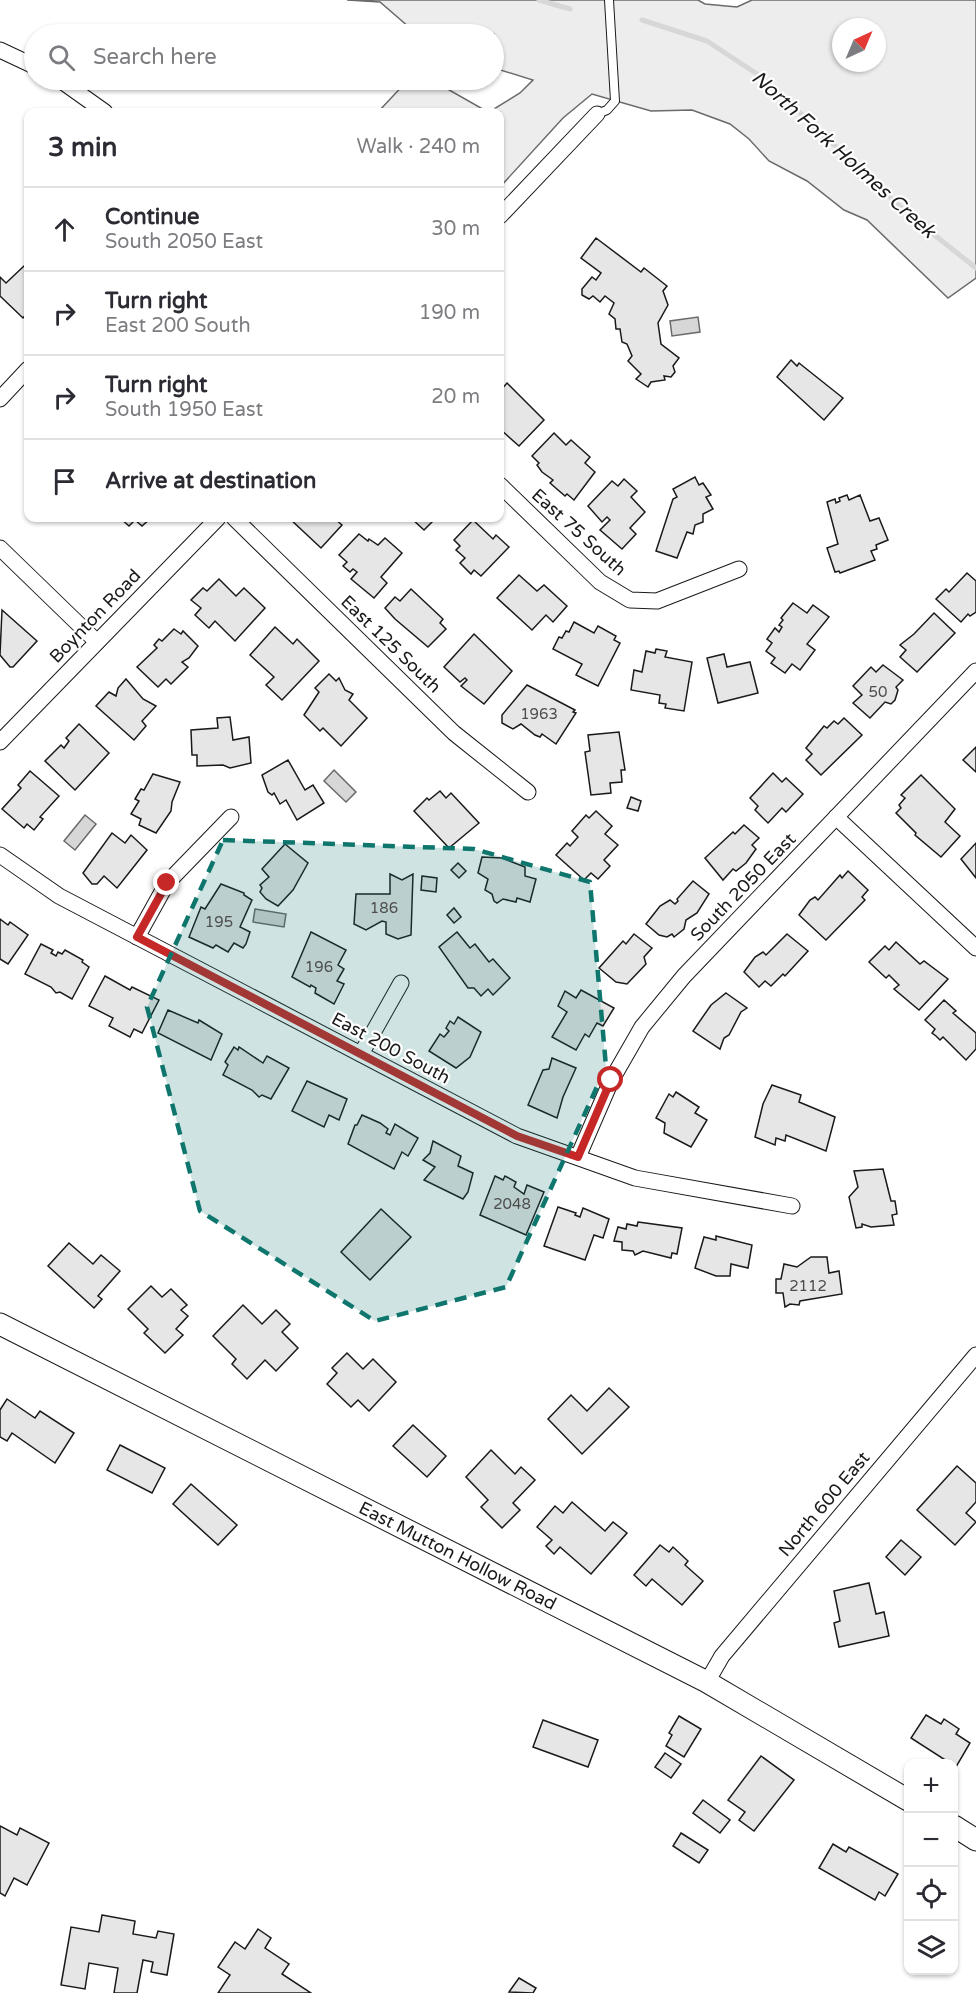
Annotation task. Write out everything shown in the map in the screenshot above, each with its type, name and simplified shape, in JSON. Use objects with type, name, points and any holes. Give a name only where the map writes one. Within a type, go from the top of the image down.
[{"type":"street","points":[[0,50],[24,61]]},
{"type":"street","points":[[74,90],[99,108]]},
{"type":"street","points":[[504,212],[597,114]]},
{"type":"street","points":[[0,399],[24,373]]},
{"type":"street","name":"East 75 South","points":[[504,489],[600,582],[630,600],[657,601],[739,569]]},
{"type":"street","name":"Boynton Road","points":[[0,742],[214,522]]},
{"type":"street","name":"East 125 South","points":[[238,522],[454,733],[528,792]]},
{"type":"street","points":[[0,548],[97,642]]},
{"type":"street","name":"South 2050 East","points":[[578,1157],[611,1080],[642,1027],[684,976],[976,671]]},
{"type":"street","points":[[137,937],[167,883],[231,817]]},
{"type":"street","points":[[836,817],[976,948]]},
{"type":"street","name":"East 200 South","points":[[0,855],[59,896],[517,1136],[635,1178],[792,1206]]},
{"type":"street","points":[[360,1054],[401,983]]},
{"type":"street","name":"East Mutton Hollow Road","points":[[0,1324],[707,1682],[904,1797]]},
{"type":"street","name":"North 600 East","points":[[707,1682],[722,1656],[976,1355]]},
{"type":"street","points":[[958,1828],[976,1839]]},
{"type":"lane","points":[[597,114],[607,110],[615,101],[609,0]]},
{"type":"highlighted area","points":[[223,840],[474,849],[590,882],[606,1067],[506,1287],[375,1321],[200,1211],[147,1007]]},
{"type":"shaded area","points":[[347,0],[698,0],[705,4],[737,7],[752,0],[976,0],[976,278],[948,298],[867,220],[844,210],[807,181],[769,161],[749,139],[730,124],[692,110],[651,111],[592,94],[563,118],[504,183],[504,108],[496,108],[520,93],[533,80],[504,71],[504,24],[405,24],[380,2]]},
{"type":"shaded area","points":[[399,90],[449,90],[481,108],[382,108]]},
{"type":"shaded area","points":[[698,317],[700,332],[672,336],[670,321]]},
{"type":"shaded area","points":[[334,770],[356,792],[346,802],[324,781]]},
{"type":"shaded area","points":[[85,815],[96,824],[75,850],[64,841]]},
{"type":"shaded area","points":[[255,909],[286,914],[284,927],[253,922]]},
{"type":"building","points":[[596,238],[641,272],[644,268],[667,286],[663,291],[668,305],[658,323],[661,344],[679,358],[673,366],[675,372],[671,377],[664,376],[665,380],[651,382],[648,387],[636,379],[641,374],[628,361],[632,356],[627,344],[622,342],[620,329],[616,329],[615,319],[609,314],[614,303],[605,296],[600,302],[593,296],[589,299],[582,295],[582,289],[592,277],[596,280],[601,273],[581,258]]},
{"type":"building","points":[[24,266],[23,318],[0,296],[0,277],[6,283]]},
{"type":"building","points":[[791,360],[797,366],[799,363],[843,398],[824,420],[777,377]]},
{"type":"building","points":[[507,383],[544,420],[519,446],[504,433],[504,386]]},
{"type":"building","points":[[554,433],[566,445],[571,440],[590,457],[585,463],[595,472],[574,500],[567,494],[565,496],[550,483],[553,480],[542,472],[537,465],[539,463],[532,456]]},
{"type":"building","points":[[695,477],[699,485],[703,483],[711,495],[706,497],[713,509],[703,514],[703,522],[695,525],[693,534],[687,532],[677,558],[656,551],[673,499],[677,497],[673,489]]},
{"type":"building","points":[[624,479],[637,491],[631,497],[645,512],[630,528],[636,534],[622,549],[600,530],[610,520],[607,517],[602,522],[588,506],[612,481],[618,486]]},
{"type":"building","points":[[847,495],[849,500],[860,495],[870,521],[879,518],[888,540],[876,545],[877,549],[871,551],[875,560],[840,573],[835,572],[827,548],[838,544],[827,502],[835,499],[836,503],[840,501],[839,498]]},
{"type":"building","points":[[293,522],[339,522],[342,525],[321,548]]},
{"type":"building","points":[[415,522],[432,522],[424,530]]},
{"type":"building","points":[[471,522],[475,522],[493,539],[496,535],[509,547],[481,576],[474,570],[471,574],[460,563],[465,558],[456,550],[460,546],[454,540]]},
{"type":"building","points":[[359,534],[378,545],[385,538],[402,553],[381,577],[387,583],[374,598],[351,579],[357,572],[353,569],[350,572],[343,566],[347,562],[339,555]]},
{"type":"building","points":[[967,573],[976,581],[976,612],[970,616],[968,614],[961,622],[936,599],[946,589],[949,592]]},
{"type":"building","points":[[519,575],[537,591],[544,585],[567,606],[553,622],[546,615],[532,630],[497,598]]},
{"type":"building","points":[[219,579],[236,596],[244,588],[265,608],[235,641],[215,621],[209,628],[195,615],[201,608],[191,600],[203,588],[207,591]]},
{"type":"building","points":[[411,589],[443,619],[440,623],[446,629],[428,647],[385,608],[395,597],[400,601]]},
{"type":"building","points":[[793,603],[807,613],[813,605],[829,617],[807,644],[815,650],[800,670],[792,664],[785,673],[771,663],[775,658],[766,651],[772,643],[767,639],[775,628],[779,632],[782,627],[779,625],[783,620],[781,618]]},
{"type":"building","points":[[2,610],[37,641],[13,667],[10,667],[0,655]]},
{"type":"building","points":[[934,613],[955,633],[917,672],[900,657],[906,650],[900,645]]},
{"type":"building","points":[[574,622],[594,633],[598,626],[616,636],[614,640],[620,643],[598,686],[576,675],[582,664],[553,649],[559,637],[562,638],[566,631],[569,632]]},
{"type":"building","points":[[275,627],[293,644],[297,639],[319,661],[282,700],[266,685],[274,677],[250,655]]},
{"type":"building","points":[[174,629],[181,634],[183,631],[198,646],[189,658],[182,662],[188,667],[171,684],[166,679],[158,687],[137,667],[157,648],[154,645],[159,639],[162,641]]},
{"type":"building","points":[[474,634],[512,671],[484,704],[461,686],[467,680],[465,678],[460,682],[444,667]]},
{"type":"building","points":[[656,649],[667,651],[665,657],[692,662],[684,711],[665,708],[666,704],[659,703],[660,695],[631,690],[634,670],[642,672],[646,651],[655,653]]},
{"type":"building","points":[[724,654],[727,667],[750,662],[758,693],[718,703],[707,658]]},
{"type":"building","points":[[883,665],[903,680],[896,687],[898,690],[895,700],[891,704],[885,702],[870,718],[853,703],[862,695],[853,686],[871,667],[876,672]]},
{"type":"building","points":[[329,674],[336,681],[339,678],[345,690],[353,694],[349,700],[367,718],[341,746],[323,728],[320,731],[304,715],[319,692],[315,688]]},
{"type":"building","points":[[126,679],[143,699],[156,706],[142,721],[146,726],[134,740],[96,706],[109,692],[116,696],[118,688]]},
{"type":"building","points":[[527,685],[575,710],[573,712],[576,713],[556,744],[542,734],[540,737],[535,735],[521,724],[513,729],[502,723],[502,715]]},
{"type":"building","points":[[230,717],[233,740],[249,737],[251,763],[230,768],[223,765],[197,766],[197,755],[192,755],[191,730],[218,728],[217,718]]},
{"type":"building","points":[[844,718],[862,735],[821,775],[806,760],[812,754],[806,748],[824,726],[827,728],[834,721],[838,724]]},
{"type":"building","points":[[79,724],[109,753],[75,790],[45,761],[61,745],[64,748],[69,741],[66,738]]},
{"type":"building","points":[[619,732],[625,770],[621,770],[622,782],[610,783],[611,793],[591,795],[585,752],[590,751],[588,735]]},
{"type":"building","points":[[976,747],[976,772],[963,760]]},
{"type":"building","points":[[288,760],[305,790],[313,785],[324,803],[297,820],[286,800],[280,804],[274,793],[272,795],[268,792],[262,775]]},
{"type":"building","points":[[30,771],[59,796],[40,817],[43,819],[34,830],[27,824],[24,828],[2,809],[21,788],[18,785]]},
{"type":"building","points":[[773,773],[782,782],[786,778],[803,794],[786,812],[782,808],[768,823],[755,810],[758,806],[750,798]]},
{"type":"building","points":[[153,774],[180,782],[171,811],[156,833],[139,825],[141,819],[131,814],[139,801],[135,799],[141,789],[144,790]]},
{"type":"building","points":[[921,775],[955,809],[945,822],[960,836],[941,857],[915,835],[916,833],[896,813],[905,798],[901,795]]},
{"type":"building","points":[[440,791],[446,798],[451,793],[479,823],[449,848],[414,811],[427,798],[429,800]]},
{"type":"building","points":[[631,797],[641,801],[638,811],[627,808]]},
{"type":"building","points":[[596,811],[612,826],[605,834],[618,845],[604,860],[610,866],[598,879],[591,873],[584,880],[556,855],[567,843],[570,846],[578,837],[572,831],[586,815],[589,818]]},
{"type":"building","points":[[744,825],[759,838],[752,845],[756,849],[746,863],[736,871],[733,869],[723,880],[705,858]]},
{"type":"building","points":[[112,833],[125,843],[131,835],[147,850],[117,888],[104,876],[97,884],[92,884],[83,873]]},
{"type":"building","points":[[976,843],[976,878],[961,859]]},
{"type":"building","points":[[285,844],[308,863],[293,890],[278,906],[266,899],[260,892],[262,888],[260,885],[269,877],[262,869]]},
{"type":"building","points":[[482,857],[502,858],[525,867],[525,876],[536,879],[530,902],[517,898],[516,902],[503,899],[497,903],[494,901],[492,894],[485,890],[488,879],[478,873]]},
{"type":"building","points":[[458,863],[466,871],[459,878],[451,870]]},
{"type":"building","points":[[848,871],[868,890],[862,897],[865,900],[826,940],[799,915],[810,900],[815,897],[818,900],[840,875],[842,878]]},
{"type":"building","points":[[390,874],[402,880],[413,874],[411,935],[398,939],[386,934],[386,922],[382,921],[366,930],[354,924],[356,894],[390,894]]},
{"type":"building","points":[[422,876],[437,878],[436,892],[421,890]]},
{"type":"building","points":[[693,881],[709,894],[697,913],[686,920],[684,929],[674,937],[672,934],[667,937],[659,935],[646,924],[660,906],[670,900],[675,904]]},
{"type":"building","points":[[221,884],[244,893],[252,900],[240,927],[250,932],[246,944],[243,948],[234,943],[228,952],[216,945],[213,948],[189,937],[201,907],[205,909]]},
{"type":"building","points":[[454,908],[461,917],[454,923],[447,915]]},
{"type":"building","points":[[0,919],[8,925],[10,922],[28,935],[8,964],[0,959]]},
{"type":"building","points":[[311,932],[346,950],[338,965],[344,969],[337,981],[344,984],[334,1004],[315,993],[316,988],[292,977]]},
{"type":"building","points":[[457,932],[470,948],[475,944],[489,962],[493,959],[510,978],[493,995],[488,989],[481,996],[474,988],[468,988],[439,947]]},
{"type":"building","points":[[634,934],[652,948],[644,957],[646,964],[627,984],[616,982],[599,968],[623,941],[626,944]]},
{"type":"building","points":[[787,934],[808,951],[785,976],[783,974],[771,986],[765,981],[759,987],[744,972],[755,957],[763,952],[766,955]]},
{"type":"building","points":[[896,942],[920,964],[924,961],[948,979],[919,1010],[894,989],[899,985],[889,975],[886,978],[869,962],[885,946],[889,950]]},
{"type":"building","points":[[41,944],[53,950],[51,953],[56,956],[58,952],[62,954],[65,950],[83,960],[82,962],[89,967],[72,999],[60,992],[56,993],[51,987],[25,974]]},
{"type":"building","points":[[105,976],[130,990],[132,987],[159,1000],[142,1033],[134,1029],[130,1037],[109,1026],[113,1018],[89,1006]]},
{"type":"building","points":[[581,990],[614,1008],[603,1026],[597,1023],[589,1037],[585,1034],[576,1050],[552,1037],[567,1012],[558,1006],[565,991],[576,998]]},
{"type":"building","points":[[726,993],[747,1008],[741,1012],[729,1035],[724,1038],[720,1049],[693,1031],[711,1005]]},
{"type":"building","points":[[944,1000],[956,1011],[953,1013],[976,1033],[976,1049],[966,1060],[943,1037],[940,1040],[932,1033],[935,1029],[925,1020]]},
{"type":"building","points":[[168,1010],[198,1023],[199,1020],[222,1034],[211,1060],[158,1033]]},
{"type":"building","points":[[458,1017],[481,1032],[470,1057],[456,1068],[429,1051],[440,1034],[444,1037],[449,1031],[446,1028],[450,1021],[454,1024]]},
{"type":"building","points":[[234,1047],[238,1050],[239,1047],[263,1063],[267,1056],[289,1068],[271,1099],[262,1095],[259,1097],[252,1090],[223,1075],[228,1065],[225,1062]]},
{"type":"building","points":[[552,1058],[576,1068],[563,1097],[557,1118],[528,1105],[543,1070],[549,1069]]},
{"type":"building","points":[[307,1081],[347,1099],[339,1120],[329,1115],[324,1127],[292,1111]]},
{"type":"building","points":[[772,1085],[801,1095],[799,1102],[835,1117],[826,1151],[786,1135],[785,1141],[776,1138],[775,1145],[755,1137],[763,1104]]},
{"type":"building","points":[[676,1092],[699,1107],[695,1113],[707,1120],[691,1147],[664,1133],[665,1123],[656,1118],[669,1094],[673,1097]]},
{"type":"building","points":[[362,1115],[380,1123],[388,1129],[386,1133],[390,1135],[395,1124],[418,1138],[408,1156],[402,1152],[394,1169],[348,1144],[355,1125]]},
{"type":"building","points":[[433,1141],[461,1156],[458,1166],[473,1173],[468,1192],[463,1199],[424,1180],[435,1167],[423,1160],[430,1153]]},
{"type":"building","points":[[883,1169],[891,1201],[895,1201],[897,1214],[892,1215],[894,1225],[871,1227],[862,1224],[862,1227],[856,1228],[849,1197],[858,1187],[854,1171]]},
{"type":"building","points":[[495,1176],[503,1180],[505,1176],[516,1182],[514,1187],[524,1194],[527,1185],[544,1192],[526,1235],[480,1215]]},
{"type":"building","points":[[558,1207],[576,1213],[575,1215],[580,1217],[583,1208],[609,1219],[603,1238],[594,1235],[585,1260],[544,1246]]},
{"type":"building","points":[[381,1209],[411,1237],[370,1280],[341,1252]]},
{"type":"building","points":[[638,1222],[682,1228],[677,1254],[672,1253],[671,1258],[643,1251],[635,1255],[633,1251],[622,1250],[622,1242],[614,1241],[618,1227],[626,1229],[627,1224],[637,1226]]},
{"type":"building","points":[[716,1236],[752,1245],[748,1268],[731,1264],[730,1276],[716,1276],[695,1268],[704,1237],[716,1240]]},
{"type":"building","points":[[69,1243],[93,1264],[101,1255],[120,1271],[98,1296],[102,1299],[94,1308],[48,1266]]},
{"type":"building","points":[[811,1257],[827,1257],[829,1273],[839,1271],[842,1294],[800,1301],[799,1305],[790,1304],[785,1307],[783,1293],[776,1293],[776,1279],[781,1279],[784,1264],[797,1267]]},
{"type":"building","points":[[151,1286],[162,1297],[171,1289],[187,1305],[181,1310],[188,1316],[176,1329],[183,1335],[165,1353],[144,1333],[148,1329],[128,1309]]},
{"type":"building","points":[[243,1305],[262,1324],[276,1310],[290,1324],[282,1332],[298,1348],[276,1371],[265,1360],[247,1379],[232,1364],[236,1359],[213,1336]]},
{"type":"building","points":[[347,1353],[363,1369],[373,1359],[396,1382],[369,1411],[358,1400],[351,1407],[327,1384],[337,1373],[332,1368]]},
{"type":"building","points":[[609,1388],[629,1407],[582,1454],[548,1419],[571,1395],[587,1411]]},
{"type":"building","points":[[7,1399],[35,1418],[40,1411],[74,1433],[55,1463],[12,1433],[7,1441],[0,1437],[0,1410]]},
{"type":"building","points":[[413,1425],[446,1456],[427,1477],[393,1446]]},
{"type":"building","points":[[120,1445],[165,1468],[152,1493],[107,1470]]},
{"type":"building","points":[[491,1450],[515,1474],[521,1467],[535,1480],[513,1503],[520,1510],[502,1528],[481,1507],[488,1500],[466,1477]]},
{"type":"building","points":[[957,1466],[976,1483],[976,1502],[966,1513],[976,1522],[955,1545],[917,1510]]},
{"type":"building","points":[[191,1484],[237,1525],[218,1545],[173,1504]]},
{"type":"building","points":[[572,1502],[605,1531],[613,1522],[627,1533],[591,1574],[560,1547],[554,1554],[546,1546],[552,1540],[537,1527],[555,1506],[563,1513]]},
{"type":"building","points":[[901,1540],[921,1557],[905,1575],[886,1557]]},
{"type":"building","points":[[660,1545],[669,1552],[673,1547],[688,1561],[685,1565],[703,1581],[682,1605],[652,1579],[646,1586],[634,1575]]},
{"type":"building","points":[[869,1583],[876,1614],[884,1612],[889,1636],[839,1647],[834,1623],[840,1621],[834,1591]]},
{"type":"building","points":[[926,1715],[941,1724],[944,1719],[959,1729],[956,1734],[970,1743],[958,1764],[958,1759],[944,1759],[911,1738]]},
{"type":"building","points":[[679,1716],[701,1729],[684,1757],[666,1746],[672,1735],[669,1733]]},
{"type":"building","points":[[543,1720],[598,1740],[588,1767],[533,1747]]},
{"type":"building","points":[[665,1753],[681,1764],[671,1778],[655,1767]]},
{"type":"building","points":[[761,1756],[794,1780],[754,1831],[739,1820],[745,1812],[728,1800]]},
{"type":"building","points":[[703,1800],[730,1820],[720,1833],[693,1813]]},
{"type":"building","points":[[0,1826],[17,1835],[20,1828],[49,1843],[27,1885],[14,1878],[5,1896],[0,1893]]},
{"type":"building","points":[[681,1833],[708,1850],[699,1863],[673,1846]]},
{"type":"building","points":[[833,1844],[846,1852],[849,1847],[898,1874],[885,1896],[879,1892],[875,1900],[819,1868]]},
{"type":"building","points":[[102,1915],[135,1921],[133,1934],[156,1938],[158,1931],[174,1934],[167,1975],[151,1972],[153,1962],[143,1960],[137,1993],[114,1993],[118,1968],[89,1963],[85,1989],[61,1985],[71,1927],[99,1932]]},
{"type":"building","points":[[258,1929],[271,1938],[265,1948],[289,1964],[282,1974],[311,1993],[218,1993],[230,1975],[218,1967],[235,1942],[245,1949]]},
{"type":"building","points":[[519,1978],[536,1988],[533,1993],[509,1992]]},
{"type":"waterway","name":"North Fork Holmes Creek","points":[[539,0],[570,9]]},
{"type":"waterway","name":"North Fork Holmes Creek","points":[[642,20],[707,41],[763,78],[908,214],[976,268]]},
{"type":"route","points":[[167,883],[137,937],[517,1136],[578,1157],[611,1080]]}]
